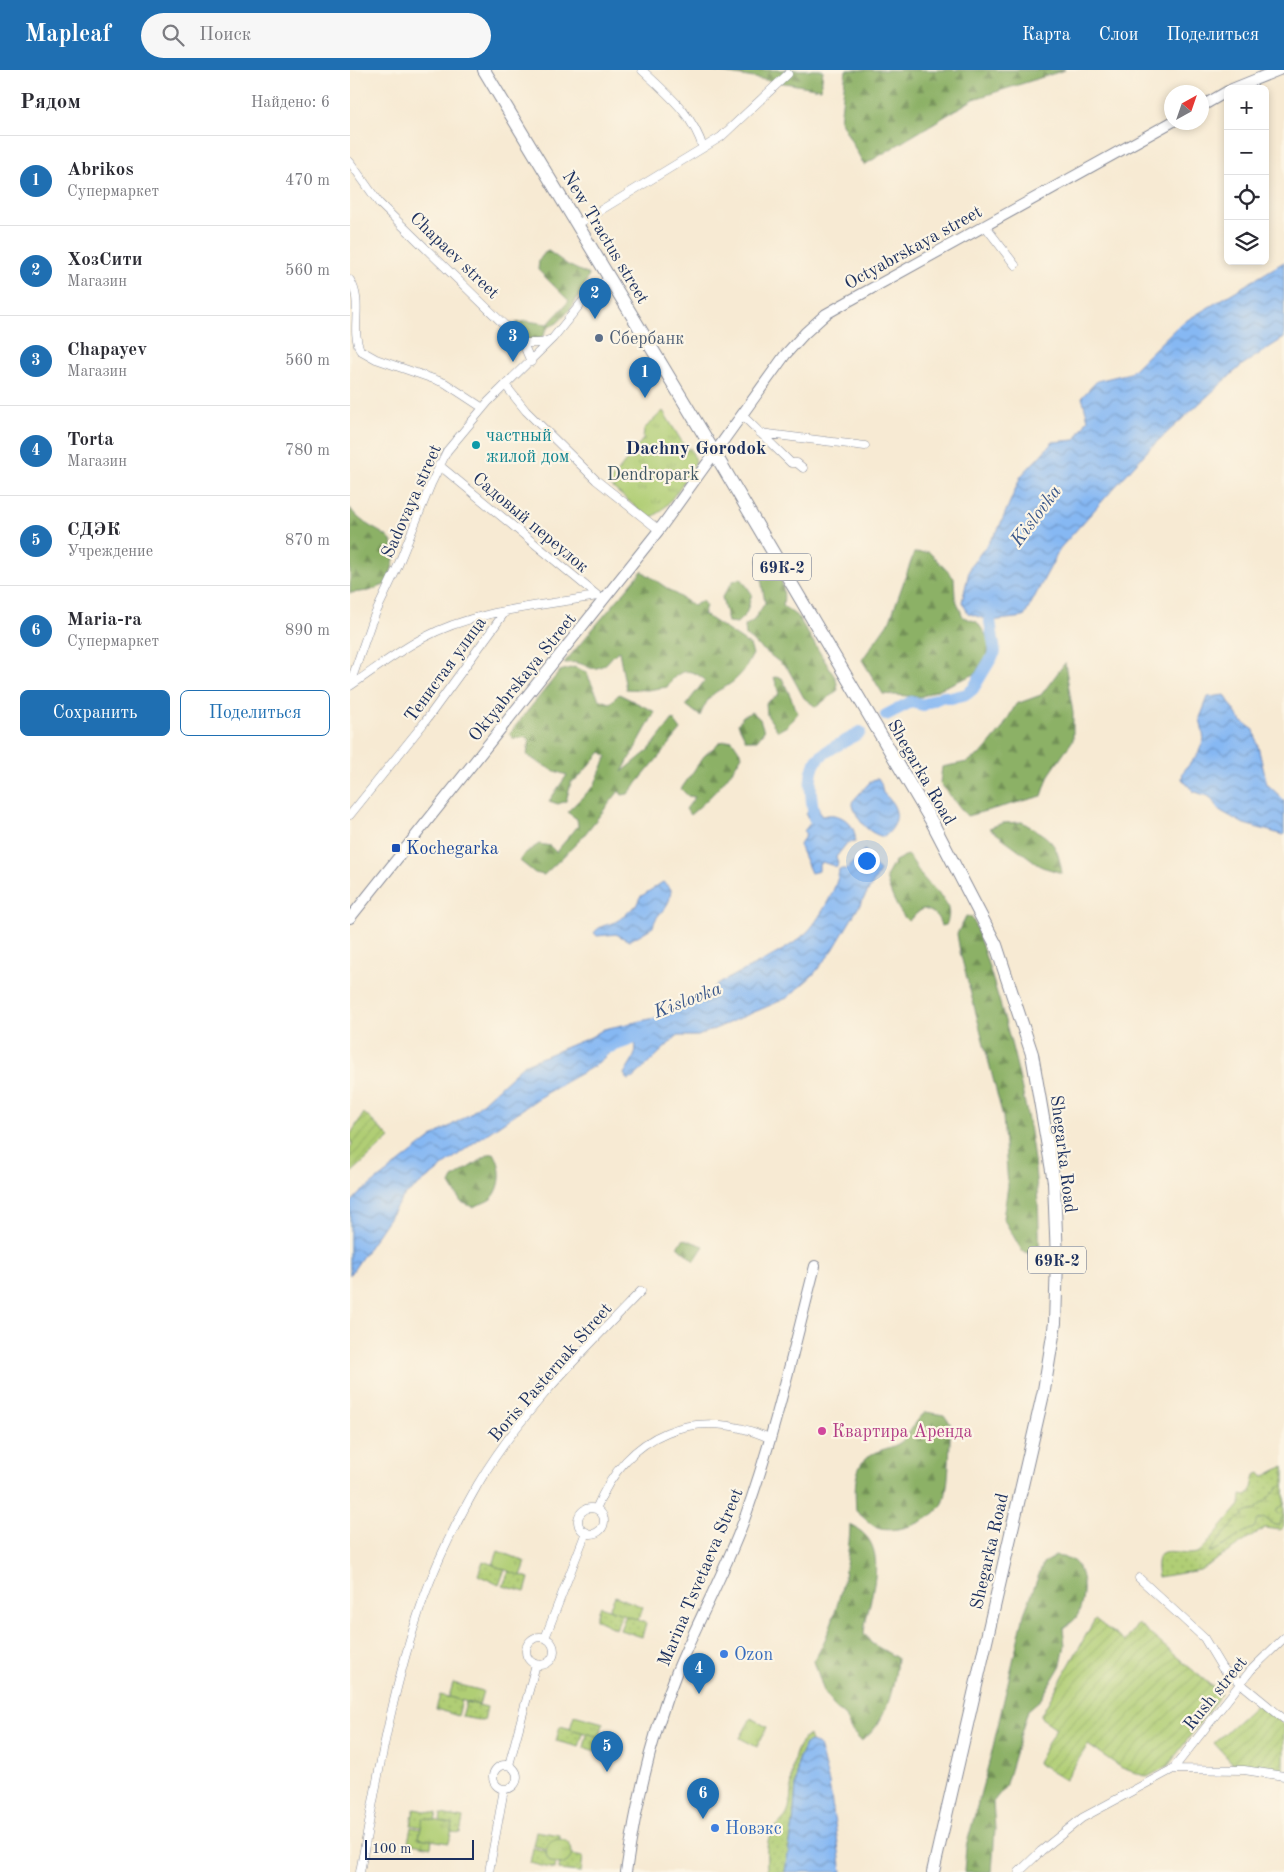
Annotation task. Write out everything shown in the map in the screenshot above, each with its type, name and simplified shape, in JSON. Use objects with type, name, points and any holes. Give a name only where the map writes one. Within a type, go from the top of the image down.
[{"type":"main road","name":"New Tractus street","points":[[484,70],[716,454],[848,681]]},
{"type":"main road","name":"Shegarka Road","points":[[848,681],[932,822],[996,945],[1032,1054],[1054,1182],[1057,1260],[1055,1323],[1044,1390],[933,1872]]},
{"type":"street","points":[[642,70],[683,109],[698,134],[703,148]]},
{"type":"street","points":[[1242,85],[1279,70]]},
{"type":"street","points":[[578,224],[721,137],[788,74]]},
{"type":"street","points":[[1209,102],[1224,93]]},
{"type":"street","name":"Octyabrskaya street","points":[[716,454],[785,355],[826,314],[1164,126]]},
{"type":"street","name":"Chapaev street","points":[[350,162],[379,203],[523,343]]},
{"type":"street","points":[[985,226],[1015,265]]},
{"type":"street","name":"Sadovaya street","points":[[350,685],[371,623],[388,588],[439,465],[459,435],[483,408],[531,362],[591,291],[610,278]]},
{"type":"street","points":[[350,280],[357,301],[353,329],[360,350],[383,362],[444,382],[483,408]]},
{"type":"street","points":[[531,362],[523,343],[542,343],[552,338]]},
{"type":"street","points":[[506,386],[526,411],[596,480],[659,530]]},
{"type":"street","points":[[742,415],[791,463],[796,463],[803,468]]},
{"type":"street","points":[[760,432],[865,446]]},
{"type":"street","name":"Oktyabrskaya Street","points":[[350,918],[600,598],[659,530],[716,454]]},
{"type":"street","name":"Садовый переулок","points":[[439,465],[600,598]]},
{"type":"street","name":"Тенистая улица","points":[[350,815],[424,723],[505,612],[600,598]]},
{"type":"street","points":[[350,685],[422,638],[471,619],[505,612]]},
{"type":"street","name":"Marina Tsvetaeva Street","points":[[626,1872],[640,1791],[666,1702],[687,1646],[744,1521],[771,1439],[815,1266]]},
{"type":"street","name":"Boris Pasternak Street","points":[[360,1872],[388,1725],[423,1598],[445,1547],[478,1484],[527,1417],[583,1352],[641,1291]]},
{"type":"street","points":[[596,1509],[606,1486],[624,1461],[651,1440],[675,1429],[703,1424],[722,1424],[744,1428],[771,1439]]},
{"type":"street","points":[[588,1508],[596,1509],[602,1515],[603,1524],[594,1533],[586,1532],[580,1527],[579,1515],[588,1508]]},
{"type":"street","points":[[545,1638],[586,1532]]},
{"type":"street","points":[[1139,1578],[1204,1638],[1222,1668],[1284,1719]]},
{"type":"street","points":[[536,1638],[545,1638],[554,1648],[552,1658],[545,1664],[536,1664],[527,1655],[527,1647],[536,1638]]},
{"type":"street","name":"Rush street","points":[[1173,1769],[1240,1683],[1284,1638]]},
{"type":"street","points":[[509,1765],[536,1664]]},
{"type":"street","points":[[509,1765],[515,1769],[517,1777],[514,1785],[504,1789],[494,1783],[492,1775],[499,1766],[509,1765]]},
{"type":"street","points":[[1019,1872],[1041,1850],[1082,1818],[1173,1769],[1244,1770],[1284,1776]]},
{"type":"street","points":[[489,1872],[504,1789]]},
{"type":"green space","points":[[705,70],[823,70],[821,89]]},
{"type":"green space","points":[[846,70],[1065,70],[974,99],[864,165],[840,120]]},
{"type":"green space","points":[[547,250],[568,265],[589,275],[580,294],[567,313],[557,323],[548,328],[540,339],[529,341],[517,333],[520,328],[516,323],[526,321],[548,324],[569,301],[538,270],[539,260]]},
{"type":"green space","name":"Dendropark","points":[[663,411],[687,450],[690,448],[696,461],[682,485],[669,502],[656,515],[649,518],[608,484],[643,439],[644,429]]},
{"type":"green space","points":[[350,508],[359,519],[392,542],[394,551],[393,565],[387,584],[369,591],[350,593]]},
{"type":"green space","points":[[929,552],[954,578],[955,597],[963,617],[977,622],[993,645],[975,674],[920,697],[883,694],[862,660],[890,620],[914,553]]},
{"type":"green space","points":[[758,559],[772,566],[780,577],[784,598],[783,606],[798,617],[836,679],[838,690],[816,707],[804,698],[788,669],[746,636],[745,626],[754,620],[765,603]]},
{"type":"green space","points":[[642,571],[693,606],[702,601],[706,606],[703,614],[750,645],[753,654],[744,670],[734,681],[709,698],[700,716],[686,705],[705,680],[694,673],[684,672],[679,674],[667,687],[647,690],[626,689],[619,651],[604,665],[595,668],[575,663],[564,663]]},
{"type":"green space","points":[[741,578],[752,594],[746,614],[737,623],[728,622],[722,597],[733,581]]},
{"type":"green space","points":[[1065,663],[1073,713],[1073,740],[1049,775],[1042,796],[967,816],[940,783],[942,767],[967,762],[982,753],[1002,729],[1016,704],[1041,695]]},
{"type":"green space","points":[[574,667],[586,672],[599,699],[610,703],[619,694],[655,712],[622,772],[649,750],[673,719],[681,730],[628,794],[622,795],[619,791],[581,839],[544,875],[535,873],[520,861],[524,854],[539,844],[550,846],[556,852],[578,826],[577,819],[567,812],[594,786],[607,756],[601,752],[578,778],[571,782],[566,801],[558,804],[549,801],[567,775],[546,767],[527,755],[529,741],[526,737],[514,739],[509,734],[560,671]]},
{"type":"green space","points":[[774,677],[782,678],[798,713],[787,726],[778,731],[767,715],[766,703],[779,694]]},
{"type":"green space","points":[[752,712],[760,719],[764,731],[757,740],[746,740],[738,724],[743,716]]},
{"type":"green space","points":[[732,740],[742,755],[719,788],[690,815],[686,809],[695,797],[688,796],[681,789],[704,756],[720,742]]},
{"type":"green space","points":[[1022,822],[1050,841],[1057,853],[1062,873],[1042,867],[989,828],[1003,823]]},
{"type":"green space","points":[[907,855],[921,875],[946,903],[949,917],[946,925],[941,926],[939,919],[934,914],[922,909],[908,921],[897,907],[886,877],[895,861]]},
{"type":"green space","points":[[966,916],[971,917],[974,922],[988,963],[1022,1087],[1035,1171],[1039,1214],[1039,1257],[1022,1251],[1003,1218],[1008,1186],[1003,1117],[960,952],[957,934]]},
{"type":"green space","points":[[364,1113],[390,1138],[350,1174],[350,1148],[352,1145],[350,1135]]},
{"type":"green space","points":[[494,1153],[500,1170],[500,1182],[496,1193],[486,1202],[473,1207],[461,1202],[450,1184],[453,1178],[489,1154]]},
{"type":"green space","points":[[684,1239],[704,1246],[694,1261],[677,1246]]},
{"type":"green space","points":[[926,1412],[944,1415],[951,1425],[948,1474],[944,1501],[940,1508],[925,1520],[905,1528],[885,1530],[877,1528],[856,1511],[855,1487],[858,1472],[861,1465],[872,1454],[901,1442]]},
{"type":"green space","points":[[1284,1466],[1284,1526],[1280,1530],[1265,1528],[1200,1570],[1158,1577],[1157,1564],[1159,1557],[1164,1553],[1170,1552],[1194,1554],[1201,1551],[1240,1505],[1241,1495],[1246,1496],[1251,1492],[1255,1475],[1260,1473],[1263,1477]]},
{"type":"green space","points":[[1284,1483],[1284,1504],[1276,1511],[1282,1517],[1280,1525],[1274,1525],[1265,1518],[1258,1520],[1254,1528],[1209,1552],[1237,1520],[1247,1512],[1255,1510]]},
{"type":"green space","points":[[850,1525],[864,1534],[872,1545],[875,1558],[873,1588],[864,1633],[871,1643],[897,1658],[888,1704],[877,1725],[861,1741],[851,1730],[844,1715],[836,1709],[824,1692],[814,1661],[829,1630],[840,1595],[847,1558]]},
{"type":"green space","points":[[498,1551],[526,1562],[521,1576],[493,1565]]},
{"type":"green space","points":[[1055,1556],[1070,1559],[1080,1570],[1083,1596],[1079,1612],[1072,1622],[1063,1628],[1065,1645],[1061,1665],[1041,1699],[1028,1710],[1005,1787],[993,1802],[995,1829],[992,1872],[964,1872],[966,1847],[991,1755],[1024,1614],[1043,1564]]},
{"type":"green space","points":[[483,1561],[505,1569],[499,1585],[478,1575]]},
{"type":"green space","points":[[509,1571],[529,1578],[525,1592],[503,1586]]},
{"type":"green space","points":[[615,1596],[643,1607],[638,1620],[609,1609]]},
{"type":"green space","points":[[600,1606],[622,1614],[616,1629],[595,1619]]},
{"type":"green space","points":[[626,1615],[646,1623],[642,1637],[620,1630]]},
{"type":"green space","points":[[1095,1619],[1125,1642],[1138,1624],[1221,1694],[1168,1766],[1147,1777],[1122,1768],[1088,1745],[1065,1780],[1037,1763],[1056,1728],[1040,1717]]},
{"type":"green space","points":[[453,1683],[483,1691],[479,1705],[449,1697]]},
{"type":"green space","points":[[440,1695],[462,1700],[458,1716],[436,1709]]},
{"type":"green space","points":[[466,1702],[487,1707],[484,1721],[462,1717]]},
{"type":"green space","points":[[1258,1703],[1284,1724],[1284,1770],[1233,1764],[1214,1743]]},
{"type":"green space","points":[[574,1715],[603,1723],[600,1737],[570,1729]]},
{"type":"green space","points":[[751,1718],[767,1727],[757,1747],[740,1738]]},
{"type":"green space","points":[[560,1726],[583,1732],[579,1747],[556,1741]]},
{"type":"green space","points":[[587,1733],[608,1738],[605,1753],[584,1748]]},
{"type":"green space","points":[[809,1735],[811,1742],[805,1744],[798,1760],[793,1824],[785,1872],[767,1872],[769,1837],[788,1812],[794,1760],[797,1750]]},
{"type":"green space","points":[[414,1809],[437,1813],[435,1821],[421,1827],[411,1825]]},
{"type":"green space","points":[[441,1814],[463,1818],[460,1833],[451,1832],[452,1824],[440,1822]]},
{"type":"green space","points":[[423,1818],[453,1824],[449,1843],[419,1838]]},
{"type":"green space","points":[[411,1827],[421,1829],[419,1838],[432,1840],[431,1847],[408,1842]]},
{"type":"green space","points":[[536,1831],[560,1835],[560,1839],[547,1849],[533,1846]]},
{"type":"green space","points":[[559,1839],[568,1843],[572,1852],[568,1861],[559,1865],[550,1861],[546,1852],[550,1843]]},
{"type":"green space","points":[[533,1848],[546,1851],[546,1855],[555,1864],[554,1869],[530,1863]]},
{"type":"green space","points":[[572,1855],[583,1857],[581,1872],[559,1870],[559,1865],[562,1865]]},
{"type":"water","points":[[1284,262],[1284,338],[1242,365],[1150,448],[1061,547],[1024,617],[990,621],[968,613],[962,602],[970,567],[998,530],[1021,476],[1053,442],[1075,440],[1088,419],[1082,397],[1097,381],[1130,373],[1179,325]]},
{"type":"water","points":[[1225,695],[1240,720],[1254,730],[1267,784],[1284,800],[1284,835],[1244,824],[1219,810],[1210,797],[1193,791],[1182,779],[1183,772],[1198,754],[1204,739],[1200,718],[1208,697]]},
{"type":"water","points":[[878,778],[883,793],[893,804],[896,815],[896,821],[890,832],[884,837],[872,832],[863,824],[856,814],[852,802],[869,783]]},
{"type":"water","points":[[812,801],[817,804],[821,816],[834,815],[847,821],[853,828],[855,842],[847,843],[836,857],[837,867],[822,862],[819,865],[819,871],[811,873],[799,845],[806,835],[804,831],[811,822],[806,815]]},
{"type":"water","points":[[864,850],[880,871],[833,950],[813,975],[787,998],[698,1036],[677,1036],[633,1078],[628,1080],[624,1074],[636,1051],[633,1033],[594,1066],[546,1093],[472,1144],[403,1197],[350,1275],[350,1204],[359,1194],[432,1137],[470,1114],[523,1065],[591,1037],[604,1029],[664,1016],[672,1008],[690,997],[702,1000],[717,985],[789,946],[809,930],[818,918],[836,884],[839,869],[847,869]]},
{"type":"water","points":[[663,882],[671,889],[669,902],[657,917],[653,927],[629,941],[616,934],[597,936],[594,933],[600,928],[617,921],[636,906],[640,897]]},
{"type":"water","points":[[811,1742],[819,1745],[829,1783],[842,1872],[785,1872],[793,1824],[798,1760],[805,1744]]},
{"type":"waterway","name":"Kislovka","points":[[886,715],[911,702],[923,705],[943,696],[951,698],[967,694],[973,689],[995,652],[990,621],[993,605]]},
{"type":"waterway","name":"Kislovka","points":[[814,818],[811,777],[815,763],[829,750],[860,732]]},
{"type":"waterway","name":"Kislovka","points":[[604,1049],[649,1033]]},
{"type":"place","name":"ХозСити","points":[[595,319]]},
{"type":"place","name":"Сбербанк","points":[[599,338]]},
{"type":"place","name":"Chapayev","points":[[513,362]]},
{"type":"place","name":"Abrikos","points":[[645,398]]},
{"type":"place","name":"частный жилой дом","points":[[476,445]]},
{"type":"place","name":"Kochegarka","points":[[396,848]]},
{"type":"place","name":"Квартира Аренда","points":[[822,1431]]},
{"type":"place","name":"Ozon","points":[[724,1654]]},
{"type":"place","name":"Torta","points":[[699,1694]]},
{"type":"place","name":"СДЭК","points":[[607,1772]]},
{"type":"place","name":"Maria-ra","points":[[703,1819]]},
{"type":"place","name":"Новэкс","points":[[715,1828]]},
{"type":"district","name":"Dachny Gorodok","points":[[696,447]]}]
